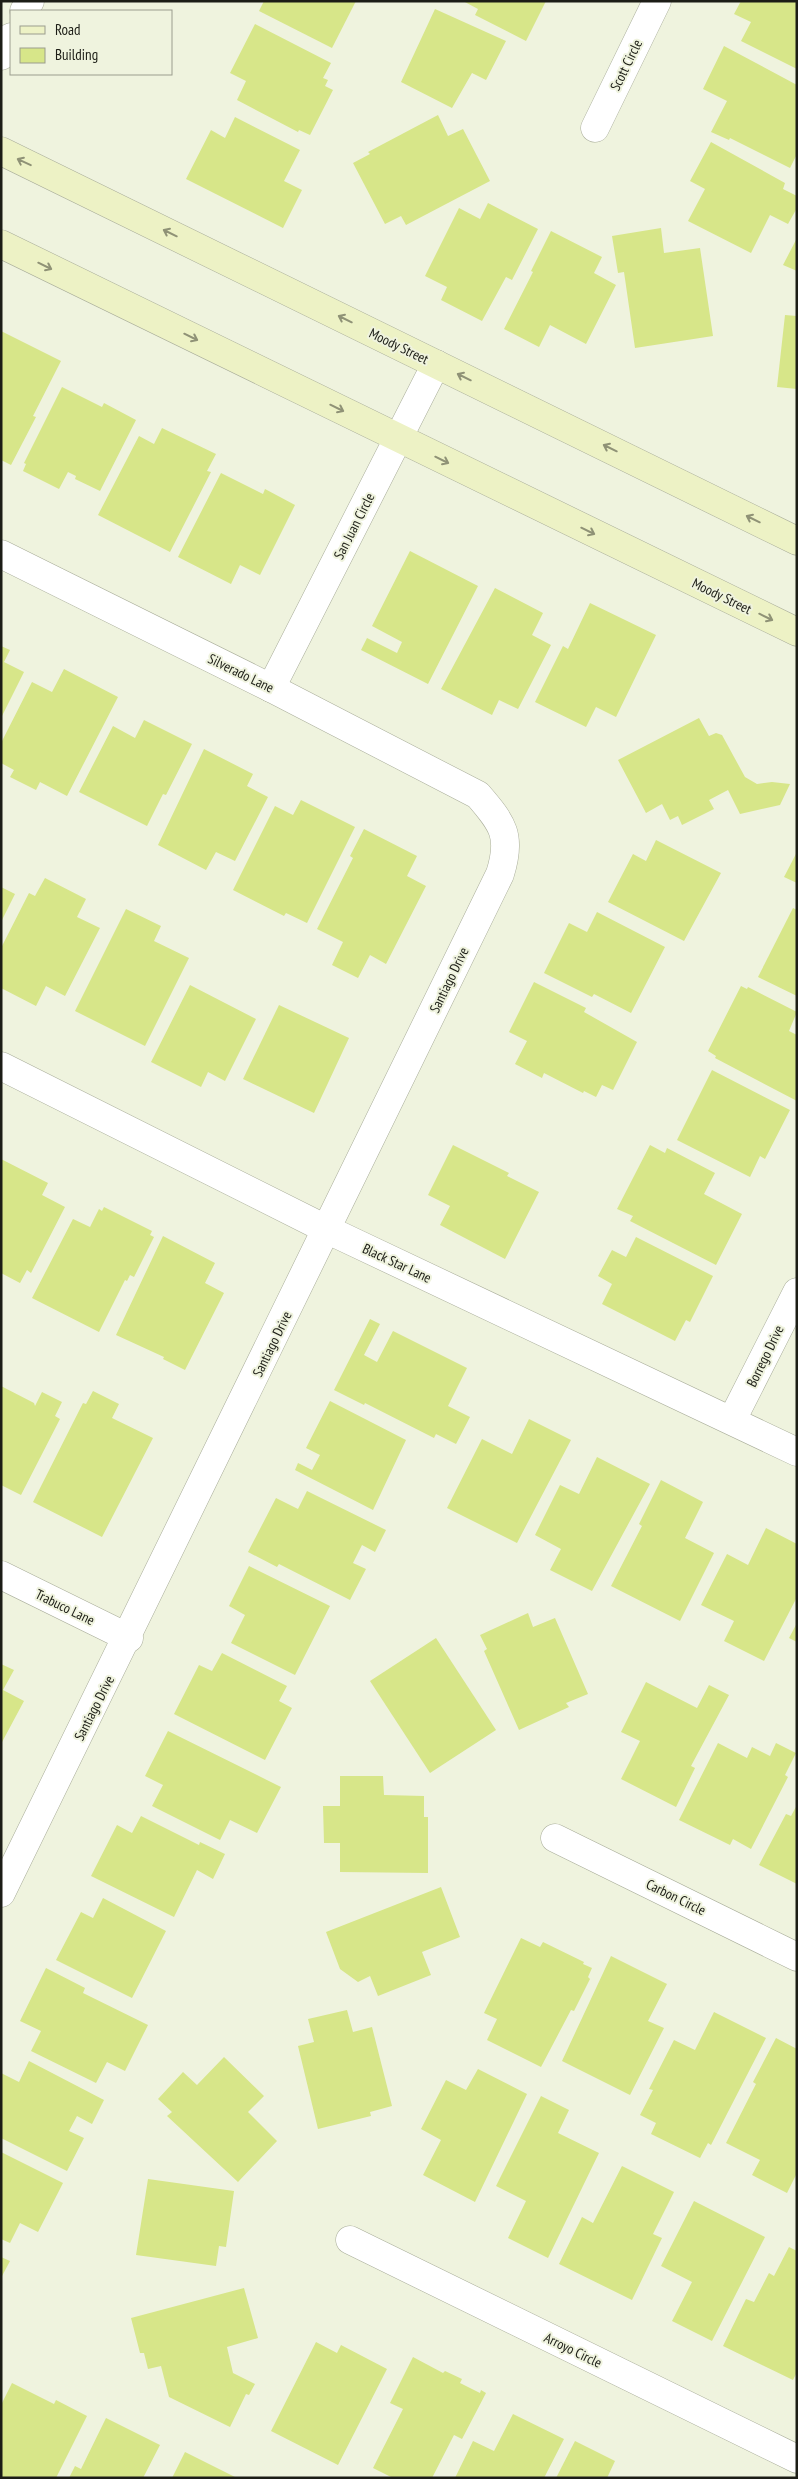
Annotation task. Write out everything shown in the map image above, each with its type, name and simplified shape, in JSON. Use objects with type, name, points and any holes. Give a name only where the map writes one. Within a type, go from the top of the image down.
[{"type":"main road","name":"Moody Street","points":[[1,151],[797,541]]},
{"type":"main road","name":"Moody Street","points":[[1,244],[797,632]]},
{"type":"street","name":"Scott Circle","points":[[595,128],[657,1]]},
{"type":"street","points":[[1,56],[10,39]]},
{"type":"street","name":"San Juan Circle","points":[[271,688],[436,364]]},
{"type":"street","name":"Silverado Lane","points":[[1,554],[271,688],[478,794]]},
{"type":"street","name":"Santiago Drive","points":[[1,1893],[129,1638],[500,874],[506,855],[505,837],[499,819],[478,794]]},
{"type":"street","name":"Black Star Lane","points":[[1,1066],[328,1230],[797,1452]]},
{"type":"street","name":"Borrego Drive","points":[[732,1420],[797,1292]]},
{"type":"street","name":"Trabuco Lane","points":[[1,1575],[129,1638]]},
{"type":"street","name":"Carbon Circle","points":[[555,1838],[797,1957]]},
{"type":"street","name":"Arroyo Circle","points":[[350,2240],[797,2459]]},
{"type":"building","points":[[264,1],[356,1],[332,48],[259,11]]},
{"type":"building","points":[[463,1],[546,1],[526,41],[475,15],[478,9]]},
{"type":"building","points":[[741,1],[797,1],[797,69],[741,41],[751,22],[734,14]]},
{"type":"building","points":[[435,9],[506,41],[486,80],[472,73],[452,108],[401,82]]},
{"type":"building","points":[[255,24],[331,63],[323,78],[328,80],[325,86],[333,90],[310,135],[299,130],[298,132],[237,100],[246,81],[230,73]]},
{"type":"building","points":[[724,46],[797,85],[797,154],[790,168],[730,138],[729,140],[711,132],[727,101],[703,89]]},
{"type":"building","points":[[438,115],[448,136],[463,129],[490,181],[406,225],[401,216],[385,224],[353,163],[370,154],[368,152]]},
{"type":"building","points":[[235,117],[300,150],[284,181],[302,190],[283,228],[186,179],[211,130],[225,138]]},
{"type":"building","points":[[711,142],[785,183],[783,189],[797,196],[797,208],[788,224],[770,215],[751,253],[688,221],[705,189],[690,181]]},
{"type":"building","points":[[488,203],[538,229],[512,280],[506,277],[482,321],[441,300],[447,287],[425,276],[459,208],[480,219]]},
{"type":"building","points":[[661,228],[664,253],[700,248],[713,336],[635,348],[624,272],[618,273],[612,236]]},
{"type":"building","points":[[551,231],[602,257],[594,273],[616,285],[586,344],[550,325],[539,347],[504,329]]},
{"type":"building","points":[[797,238],[797,271],[783,265]]},
{"type":"building","points":[[785,315],[797,316],[797,389],[777,387]]},
{"type":"building","points":[[1,331],[61,361],[33,416],[36,417],[11,465],[1,460]]},
{"type":"building","points":[[62,387],[102,407],[104,403],[136,420],[100,491],[75,479],[76,476],[68,472],[59,489],[23,471],[26,464],[24,463]]},
{"type":"building","points":[[162,428],[216,454],[207,471],[211,472],[170,552],[98,515],[139,436],[154,444]]},
{"type":"building","points":[[221,473],[263,494],[265,489],[295,505],[260,575],[240,565],[231,584],[178,557]]},
{"type":"building","points":[[410,551],[478,586],[428,684],[361,650],[367,638],[397,653],[402,642],[372,626]]},
{"type":"building","points":[[495,588],[543,613],[532,635],[551,645],[518,709],[499,700],[492,715],[441,689]]},
{"type":"building","points":[[590,603],[656,635],[616,717],[596,707],[586,727],[535,702],[563,646],[568,649]]},
{"type":"building","points":[[1,646],[10,650],[4,662],[24,672],[1,718]]},
{"type":"building","points":[[64,669],[118,697],[67,796],[40,782],[36,790],[10,777],[14,770],[1,763],[1,743],[32,682],[52,692]]},
{"type":"building","points":[[699,718],[709,736],[716,733],[722,735],[745,777],[757,784],[772,782],[790,784],[780,805],[740,814],[728,790],[709,800],[714,809],[682,825],[678,816],[670,820],[662,804],[646,813],[618,760]]},
{"type":"building","points":[[144,720],[192,744],[166,795],[163,794],[147,826],[79,792],[113,726],[135,738]]},
{"type":"building","points":[[204,749],[253,774],[247,786],[268,797],[235,861],[216,852],[206,870],[158,845]]},
{"type":"building","points":[[301,800],[355,827],[307,923],[286,913],[284,916],[233,890],[275,806],[293,815]]},
{"type":"building","points":[[364,829],[417,856],[407,876],[426,886],[386,964],[370,955],[358,978],[332,965],[343,942],[317,929],[353,858],[350,856]]},
{"type":"building","points":[[656,840],[721,873],[684,941],[608,902],[633,854],[646,861]]},
{"type":"building","points":[[797,852],[797,883],[784,877]]},
{"type":"building","points":[[45,878],[86,899],[77,917],[100,928],[65,996],[46,986],[36,1006],[1,988],[1,948],[29,893],[35,896]]},
{"type":"building","points":[[1,887],[15,894],[1,922]]},
{"type":"building","points":[[793,908],[797,910],[797,996],[758,977]]},
{"type":"building","points":[[126,909],[161,926],[154,941],[189,958],[145,1046],[75,1011]]},
{"type":"building","points":[[597,912],[665,947],[631,1013],[594,994],[592,997],[544,973],[569,923],[587,932]]},
{"type":"building","points":[[534,982],[586,1008],[584,1012],[637,1042],[613,1090],[602,1085],[596,1097],[584,1091],[583,1093],[544,1073],[542,1078],[515,1064],[527,1041],[509,1032]]},
{"type":"building","points":[[190,985],[256,1019],[225,1081],[208,1072],[201,1087],[151,1062]]},
{"type":"building","points":[[741,986],[747,989],[748,987],[797,1012],[789,1031],[797,1035],[797,1101],[715,1058],[716,1056],[708,1051]]},
{"type":"building","points":[[279,1005],[349,1038],[314,1113],[243,1079]]},
{"type":"building","points":[[712,1070],[790,1110],[765,1159],[760,1156],[750,1177],[677,1140]]},
{"type":"building","points":[[453,1145],[509,1173],[507,1176],[539,1192],[505,1259],[440,1225],[450,1206],[428,1195]]},
{"type":"building","points":[[650,1145],[665,1153],[667,1148],[715,1173],[704,1194],[742,1214],[716,1265],[630,1221],[633,1216],[617,1209]]},
{"type":"building","points":[[1,1159],[48,1183],[42,1195],[65,1207],[31,1273],[27,1270],[20,1283],[1,1273]]},
{"type":"building","points":[[104,1207],[152,1231],[150,1235],[154,1237],[134,1277],[130,1275],[127,1281],[125,1280],[99,1332],[32,1298],[73,1219],[90,1227],[99,1209],[102,1211]]},
{"type":"building","points":[[163,1236],[215,1263],[205,1283],[224,1293],[185,1370],[163,1359],[164,1357],[116,1335]]},
{"type":"building","points":[[636,1237],[713,1276],[690,1322],[686,1320],[675,1341],[602,1304],[612,1284],[598,1276],[612,1250],[626,1257]]},
{"type":"building","points":[[370,1319],[380,1324],[364,1355],[377,1362],[393,1331],[467,1368],[448,1406],[470,1417],[456,1444],[436,1434],[434,1438],[365,1403],[364,1405],[334,1390]]},
{"type":"building","points":[[1,1386],[34,1403],[35,1406],[42,1392],[62,1402],[55,1416],[60,1419],[21,1495],[1,1485]]},
{"type":"building","points":[[93,1391],[119,1404],[112,1418],[153,1438],[102,1537],[33,1502],[83,1403],[86,1404]]},
{"type":"building","points":[[330,1401],[406,1440],[373,1510],[295,1470],[298,1463],[312,1470],[320,1455],[306,1448]]},
{"type":"building","points":[[529,1419],[571,1440],[517,1543],[447,1508],[482,1439],[512,1454]]},
{"type":"building","points":[[597,1457],[650,1484],[592,1591],[550,1570],[561,1549],[535,1535],[560,1485],[579,1494]]},
{"type":"building","points":[[661,1480],[703,1502],[685,1538],[714,1553],[680,1621],[611,1586],[642,1526],[639,1524]]},
{"type":"building","points":[[307,1491],[386,1530],[375,1552],[362,1545],[353,1563],[366,1569],[350,1600],[279,1564],[277,1567],[248,1552],[276,1498],[298,1509]]},
{"type":"building","points":[[766,1528],[797,1544],[797,1597],[764,1661],[724,1641],[734,1621],[701,1605],[727,1554],[748,1565]]},
{"type":"building","points":[[249,1566],[330,1606],[295,1675],[231,1643],[245,1615],[229,1606]]},
{"type":"building","points":[[528,1613],[533,1627],[555,1618],[588,1694],[566,1703],[569,1707],[519,1730],[484,1651],[487,1649],[480,1635]]},
{"type":"building","points":[[797,1623],[797,1642],[789,1638]]},
{"type":"building","points":[[436,1638],[496,1730],[430,1773],[370,1681]]},
{"type":"building","points":[[222,1653],[287,1686],[279,1701],[292,1708],[265,1760],[174,1714],[199,1665],[212,1671]]},
{"type":"building","points":[[1,1664],[14,1670],[3,1690],[24,1701],[1,1744]]},
{"type":"building","points":[[646,1682],[697,1708],[709,1685],[729,1695],[691,1766],[695,1768],[676,1807],[621,1779],[640,1741],[621,1732]]},
{"type":"building","points":[[168,1731],[281,1787],[257,1833],[230,1820],[220,1840],[152,1806],[163,1785],[145,1776]]},
{"type":"building","points":[[718,1743],[747,1758],[752,1747],[770,1756],[776,1743],[796,1753],[785,1775],[788,1777],[751,1849],[733,1839],[730,1845],[679,1820]]},
{"type":"building","points":[[340,1776],[383,1776],[384,1795],[424,1796],[424,1817],[428,1817],[428,1873],[340,1872],[340,1843],[324,1843],[323,1806],[340,1806]]},
{"type":"building","points":[[797,1805],[797,1884],[759,1865],[786,1814],[791,1816]]},
{"type":"building","points":[[141,1816],[199,1845],[200,1842],[225,1854],[213,1879],[197,1870],[174,1917],[91,1876],[117,1825],[132,1833]]},
{"type":"building","points":[[441,1887],[460,1937],[422,1952],[431,1975],[378,1996],[370,1976],[358,1982],[340,1969],[326,1932]]},
{"type":"building","points":[[103,1898],[166,1931],[132,1998],[56,1960],[81,1912],[93,1918]]},
{"type":"building","points":[[521,1938],[540,1947],[543,1942],[584,1962],[583,1964],[592,1968],[588,1977],[590,1979],[574,2011],[571,2010],[541,2067],[487,2040],[497,2019],[484,2013]]},
{"type":"building","points":[[611,1956],[667,1984],[648,2021],[664,2028],[630,2095],[562,2061]]},
{"type":"building","points":[[46,1968],[85,1988],[83,1993],[148,2025],[125,2071],[107,2062],[96,2083],[31,2051],[41,2031],[20,2021]]},
{"type":"building","points":[[347,2010],[353,2032],[372,2027],[392,2106],[370,2112],[371,2116],[318,2129],[298,2046],[314,2042],[308,2019]]},
{"type":"building","points":[[714,2012],[766,2038],[711,2145],[708,2143],[700,2158],[651,2134],[656,2123],[640,2115],[653,2090],[649,2089],[674,2040],[695,2050]]},
{"type":"building","points":[[776,2038],[797,2049],[797,2173],[787,2193],[752,2175],[760,2160],[726,2143],[756,2084],[753,2082]]},
{"type":"building","points":[[224,2057],[264,2096],[248,2112],[277,2141],[238,2182],[167,2116],[172,2112],[158,2099],[183,2072],[197,2085]]},
{"type":"building","points":[[29,2061],[104,2100],[92,2124],[77,2116],[69,2131],[84,2138],[67,2171],[1,2138],[1,2073],[19,2082]]},
{"type":"building","points":[[478,2069],[527,2094],[475,2202],[423,2175],[441,2140],[421,2129],[446,2080],[466,2090]]},
{"type":"building","points":[[541,2096],[569,2110],[558,2133],[599,2153],[548,2258],[508,2238],[526,2201],[496,2186]]},
{"type":"building","points":[[1,2152],[63,2183],[38,2232],[20,2223],[10,2243],[1,2239]]},
{"type":"building","points":[[622,2166],[674,2192],[653,2234],[662,2238],[632,2300],[559,2264],[582,2217],[593,2223]]},
{"type":"building","points":[[148,2179],[234,2191],[226,2247],[219,2246],[216,2266],[136,2255]]},
{"type":"building","points":[[694,2201],[765,2237],[712,2341],[672,2321],[692,2282],[661,2266]]},
{"type":"building","points":[[789,2247],[797,2251],[797,2372],[793,2380],[723,2346],[746,2299],[754,2302],[769,2273],[774,2276]]},
{"type":"building","points":[[1,2257],[10,2261],[1,2278]]},
{"type":"building","points":[[244,2288],[258,2338],[227,2347],[233,2373],[255,2384],[249,2395],[246,2394],[230,2427],[169,2397],[161,2366],[148,2369],[144,2353],[140,2353],[131,2318]]},
{"type":"building","points":[[316,2342],[337,2353],[341,2345],[387,2369],[338,2465],[271,2431]]},
{"type":"building","points":[[413,2357],[443,2373],[445,2371],[462,2379],[460,2383],[480,2393],[481,2390],[486,2393],[462,2439],[454,2435],[432,2478],[393,2478],[373,2468],[403,2409],[390,2403]]},
{"type":"building","points":[[12,2383],[54,2404],[56,2400],[87,2416],[56,2478],[1,2478],[1,2405]]},
{"type":"building","points":[[513,2414],[564,2439],[544,2478],[455,2478],[473,2441],[494,2451]]},
{"type":"building","points":[[106,2418],[160,2445],[143,2478],[69,2478],[75,2466],[81,2469]]},
{"type":"building","points":[[575,2441],[615,2461],[607,2478],[556,2478]]},
{"type":"building","points":[[185,2452],[237,2478],[172,2478]]}]
